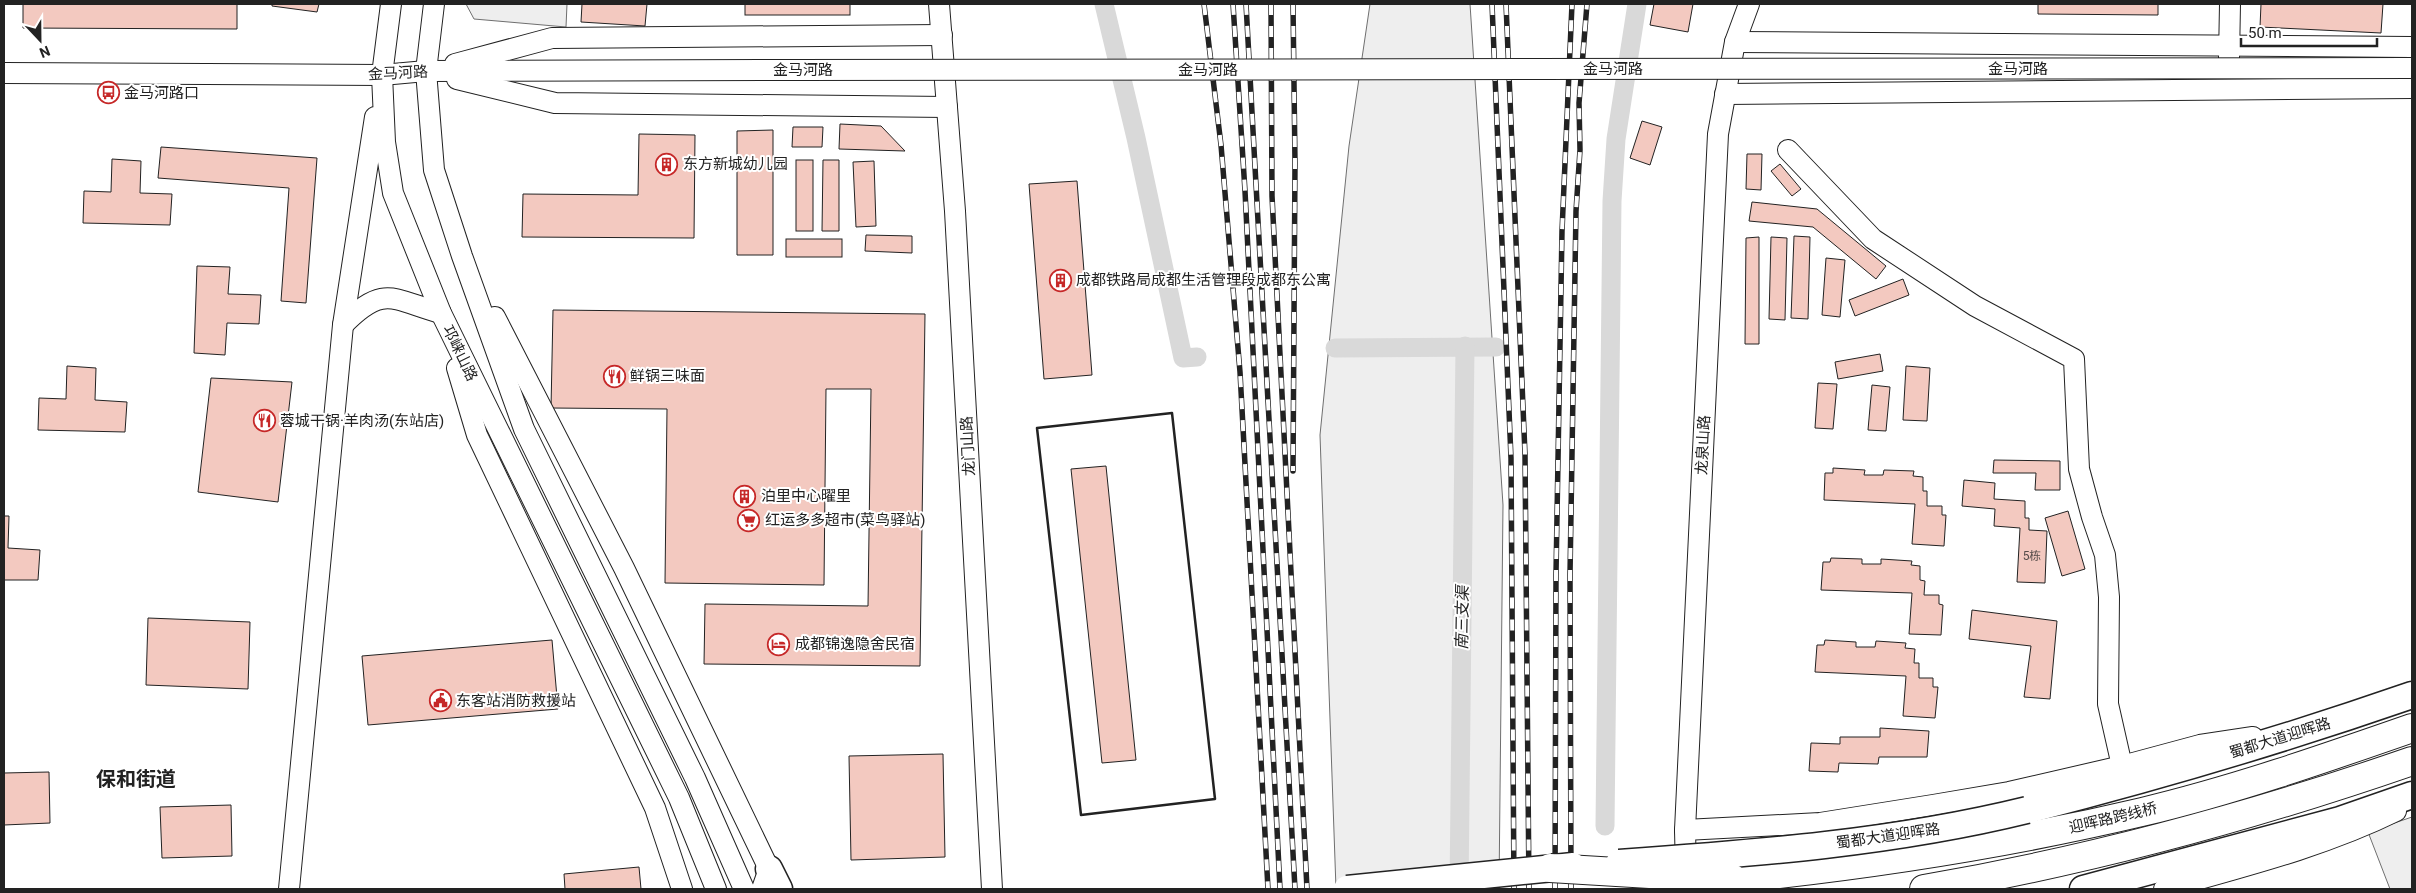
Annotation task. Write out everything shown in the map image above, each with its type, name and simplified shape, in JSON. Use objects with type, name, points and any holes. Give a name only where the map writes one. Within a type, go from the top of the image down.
[{"type":"highway","name":"迎晖路跨线桥","points":[[1806,872],[2025,838],[2144,812],[2249,782],[2412,728]]},
{"type":"highway","name":"迎晖路跨线桥","points":[[1924,889],[2016,873],[2156,840],[2270,809],[2412,761]]},
{"type":"highway","points":[[1643,889],[1806,872],[1971,824]]},
{"type":"highway","points":[[1550,868],[1733,879]]},
{"type":"main road","name":"蜀都大道迎晖路","points":[[1347,889],[1550,868],[1754,853],[1864,841],[1971,824],[2126,785],[2316,728],[2412,695]]},
{"type":"main road","points":[[2083,889],[2340,820],[2412,795]]},
{"type":"street","name":"邛崃山路","points":[[391,4],[382,75],[385,142],[393,193],[441,313],[679,798],[716,889]]},
{"type":"street","points":[[434,4],[426,71],[434,170],[462,256],[524,429],[714,818],[744,889]]},
{"type":"street","name":"龙门山路","points":[[940,4],[955,210],[992,889]]},
{"type":"street","name":"龙泉山路","points":[[1686,889],[1685,830],[1718,134],[1735,42],[1749,4]]},
{"type":"street","points":[[2229,90],[2230,4]]},
{"type":"street","points":[[426,71],[552,38],[942,35]]},
{"type":"street","points":[[1735,42],[2412,47]]},
{"type":"street","name":"金马河路","points":[[4,73],[382,75],[426,71],[2412,68]]},
{"type":"street","points":[[426,71],[555,103],[947,107]]},
{"type":"street","points":[[289,889],[343,325],[382,75]]},
{"type":"street","points":[[1725,94],[2412,88]]},
{"type":"street","points":[[1788,150],[1873,239],[1975,306],[2074,359],[2080,469],[2092,517],[2105,555],[2109,597],[2108,704],[2122,766]]},
{"type":"street","points":[[462,256],[526,375],[624,568],[770,882]]},
{"type":"street","points":[[343,325],[361,306],[390,297],[406,300],[441,313],[477,435],[655,808],[682,889]]},
{"type":"street","points":[[1685,830],[1820,823],[2009,792],[2122,766],[2200,745],[2316,728]]},
{"type":"street","points":[[2164,889],[2320,842],[2364,826],[2412,802]]},
{"type":"shaded area","points":[[466,4],[567,4],[566,27],[474,19]]},
{"type":"shaded area","points":[[1370,4],[1470,4],[1503,505],[1499,889],[1336,889],[1320,435],[1349,146]]},
{"type":"shaded area","points":[[2412,817],[2412,889],[2390,889],[2368,832]]},
{"type":"building","points":[[23,4],[237,4],[237,29],[23,28]]},
{"type":"building","points":[[272,4],[319,4],[317,12],[272,6]]},
{"type":"building","points":[[582,4],[647,4],[645,26],[581,22]]},
{"type":"building","points":[[745,4],[850,4],[850,15],[745,15]]},
{"type":"building","points":[[1654,4],[1693,4],[1688,32],[1650,25]]},
{"type":"building","points":[[2038,4],[2158,4],[2158,15],[2038,14]]},
{"type":"building","points":[[2261,4],[2383,4],[2381,33],[2260,27]]},
{"type":"building","points":[[1642,121],[1662,127],[1650,165],[1630,158]]},
{"type":"building","points":[[840,124],[881,126],[905,151],[839,149]]},
{"type":"building","points":[[793,127],[823,127],[822,147],[792,147]]},
{"type":"building","points":[[773,130],[773,255],[737,255],[737,131]]},
{"type":"building","name":"东方新城幼儿园","points":[[639,134],[695,135],[694,238],[522,237],[523,194],[638,195]]},
{"type":"building","points":[[161,147],[317,158],[306,303],[281,301],[289,188],[158,178]]},
{"type":"building","points":[[1747,154],[1762,154],[1761,190],[1746,189]]},
{"type":"building","points":[[112,159],[141,161],[140,193],[172,194],[170,225],[83,223],[84,191],[111,192]]},
{"type":"building","points":[[796,160],[813,160],[813,231],[796,231]]},
{"type":"building","points":[[823,160],[839,160],[839,231],[822,231]]},
{"type":"building","points":[[874,161],[876,226],[856,227],[853,162]]},
{"type":"building","points":[[1780,164],[1801,189],[1792,196],[1771,171]]},
{"type":"building","name":"成都铁路局成都生活管理段成都东公寓","points":[[1077,181],[1092,375],[1044,379],[1029,184]]},
{"type":"building","points":[[1752,202],[1817,209],[1886,266],[1876,279],[1813,227],[1749,221]]},
{"type":"building","points":[[866,235],[912,236],[912,253],[865,251]]},
{"type":"building","points":[[1794,236],[1810,237],[1808,319],[1791,318]]},
{"type":"building","points":[[1759,237],[1759,344],[1745,344],[1746,238]]},
{"type":"building","points":[[1771,237],[1787,238],[1785,320],[1769,319]]},
{"type":"building","points":[[786,239],[842,239],[842,257],[786,257]]},
{"type":"building","points":[[1826,258],[1845,260],[1840,317],[1822,315]]},
{"type":"building","points":[[197,266],[230,267],[228,294],[261,295],[259,324],[227,323],[225,355],[194,353]]},
{"type":"building","points":[[1903,279],[1909,295],[1855,316],[1849,300]]},
{"type":"building","name":"泊里中心曜里","points":[[553,310],[925,314],[920,666],[704,664],[705,604],[868,606],[871,389],[826,389],[824,585],[665,583],[667,409],[551,408]]},
{"type":"building","points":[[1880,354],[1883,371],[1838,379],[1835,362]]},
{"type":"building","points":[[67,366],[96,368],[95,400],[127,402],[125,432],[38,430],[39,398],[66,399]]},
{"type":"building","points":[[1906,366],[1930,368],[1927,421],[1903,420]]},
{"type":"building","points":[[211,378],[292,382],[278,502],[198,492]]},
{"type":"building","points":[[1818,383],[1837,384],[1833,429],[1815,428]]},
{"type":"building","points":[[1872,385],[1890,387],[1886,431],[1868,430]]},
{"type":"building","points":[[1994,460],[2060,461],[2060,490],[2035,490],[2036,473],[1993,473]]},
{"type":"building","points":[[1106,466],[1136,760],[1102,763],[1071,469]]},
{"type":"building","points":[[1833,468],[1865,470],[1864,475],[1883,475],[1884,470],[1914,471],[1913,476],[1923,477],[1923,491],[1927,491],[1927,506],[1942,506],[1942,515],[1946,515],[1944,546],[1912,544],[1915,504],[1824,500],[1825,473],[1833,473]]},
{"type":"building","points":[[1964,480],[1995,483],[1994,499],[2025,501],[2025,518],[2029,518],[2029,530],[2047,531],[2045,583],[2017,582],[2020,528],[1994,526],[1995,509],[1962,506]]},
{"type":"building","points":[[2068,511],[2085,569],[2062,576],[2045,518]]},
{"type":"building","points":[[4,516],[9,516],[8,548],[40,550],[38,580],[4,580]]},
{"type":"building","points":[[1831,558],[1862,559],[1862,564],[1881,564],[1881,559],[1912,561],[1911,565],[1920,566],[1920,580],[1925,581],[1924,595],[1939,595],[1939,604],[1943,605],[1941,635],[1909,634],[1912,593],[1821,590],[1823,562],[1830,562]]},
{"type":"building","points":[[1972,610],[2057,621],[2050,699],[2024,697],[2031,646],[1969,639]]},
{"type":"building","points":[[148,618],[250,622],[248,689],[146,685]]},
{"type":"building","points":[[552,640],[558,709],[368,725],[362,656]]},
{"type":"building","points":[[1825,640],[1856,642],[1856,647],[1875,647],[1876,641],[1906,643],[1905,648],[1915,649],[1914,663],[1919,663],[1919,678],[1933,678],[1933,687],[1938,687],[1935,718],[1903,716],[1906,676],[1815,672],[1817,645],[1824,645]]},
{"type":"building","points":[[1880,728],[1929,731],[1927,757],[1879,757],[1878,764],[1839,763],[1838,772],[1809,771],[1811,743],[1840,744],[1840,737],[1880,737]]},
{"type":"building","points":[[943,754],[945,857],[851,860],[849,756]]},
{"type":"building","points":[[49,772],[50,823],[4,825],[4,773]]},
{"type":"building","points":[[231,805],[232,856],[162,858],[160,807]]},
{"type":"building","points":[[639,867],[641,889],[565,889],[564,874]]},
{"type":"waterway","points":[[1104,4],[1136,138],[1183,358],[1197,357]]},
{"type":"waterway","points":[[1605,826],[1612,201],[1616,139],[1637,4]]},
{"type":"waterway","name":"南三支渠","points":[[1459,889],[1465,346]]},
{"type":"waterway","points":[[1335,348],[1496,347]]},
{"type":"railway","points":[[1204,4],[1221,145],[1240,372],[1268,889]]},
{"type":"railway","points":[[1233,4],[1245,191],[1280,889]]},
{"type":"railway","points":[[1246,4],[1295,889]]},
{"type":"railway","points":[[1271,4],[1272,196],[1307,889]]},
{"type":"railway","points":[[1293,4],[1295,163],[1293,471]]},
{"type":"railway","points":[[1492,4],[1511,458],[1514,889]]},
{"type":"railway","points":[[1506,4],[1525,454],[1529,889]]},
{"type":"railway","points":[[1555,889],[1556,574],[1562,231],[1572,4]]},
{"type":"railway","points":[[1571,889],[1570,575],[1576,211],[1580,150],[1579,103],[1587,4]]},
{"type":"wall","points":[[1172,413],[1215,799],[1081,815],[1037,428],[1172,413]]},
{"type":"place","name":"金马河路口","points":[[108,93]]},
{"type":"place","name":"东方新城幼儿园","points":[[667,164]]},
{"type":"place","name":"成都铁路局成都生活管理段成都东公寓","points":[[1060,280]]},
{"type":"place","name":"鲜锅三味面","points":[[614,376]]},
{"type":"place","name":"蓉城干锅·羊肉汤(东站店)","points":[[264,421]]},
{"type":"place","name":"泊里中心曜里","points":[[745,496]]},
{"type":"place","name":"红运多多超市(菜鸟驿站)","points":[[749,520]]},
{"type":"place","name":"成都锦逸隐舍民宿","points":[[779,644]]},
{"type":"place","name":"东客站消防救援站","points":[[440,701]]},
{"type":"district","name":"保和街道","points":[[136,779]]}]
